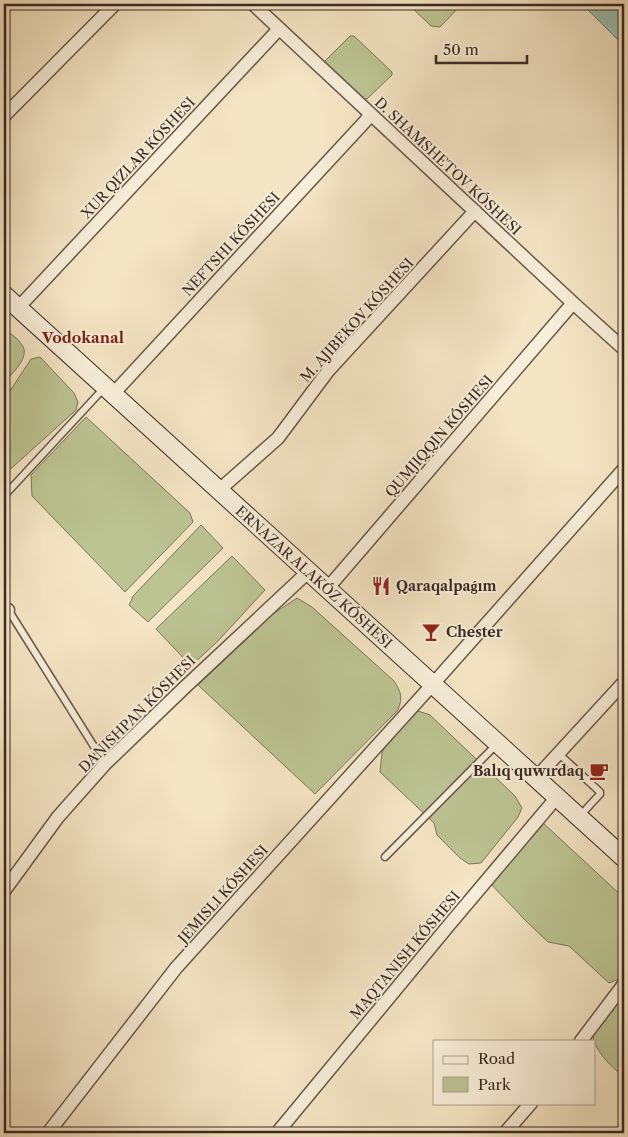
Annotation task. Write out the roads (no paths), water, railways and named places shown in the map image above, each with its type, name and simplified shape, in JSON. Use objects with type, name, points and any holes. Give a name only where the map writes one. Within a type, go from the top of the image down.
[{"type":"main road","name":"ERNAZAR ALAKÓZ KÓSHESI","points":[[4,295],[624,857]]},
{"type":"street","points":[[5,113],[115,4]]},
{"type":"street","name":"D. SHAMSHETOV KÓSHESI","points":[[253,4],[624,349]]},
{"type":"street","points":[[18,308],[279,29]]},
{"type":"street","name":"NEFTSHI KÓSHESI","points":[[109,391],[372,115]]},
{"type":"street","name":"M. AJIBEKOV KÓSHESI","points":[[218,491],[278,438],[328,371],[475,211]]},
{"type":"street","points":[[327,589],[573,303]]},
{"type":"street","name":"JEMISLI KÓSHESI","points":[[48,1133],[176,968],[624,469]]},
{"type":"street","points":[[4,891],[58,817],[105,764],[308,572]]},
{"type":"street","points":[[536,778],[624,682]]},
{"type":"street","points":[[277,1133],[556,797]]},
{"type":"street","points":[[582,1040],[624,984]]},
{"type":"street","points":[[505,1133],[529,1104]]},
{"type":"lane","points":[[4,496],[109,391]]},
{"type":"lane","points":[[5,610],[105,764]]},
{"type":"lane","points":[[386,857],[498,743]]},
{"type":"lane","points":[[559,754],[600,792],[579,817]]},
{"type":"place","name":"Qaraqalpaǵım","points":[[381,586]]},
{"type":"place","name":"Chester","points":[[431,632]]},
{"type":"place","name":"Balıq quwırdaq","points":[[599,771]]},
{"type":"district","name":"Vodokanal","points":[[83,337]]}]
